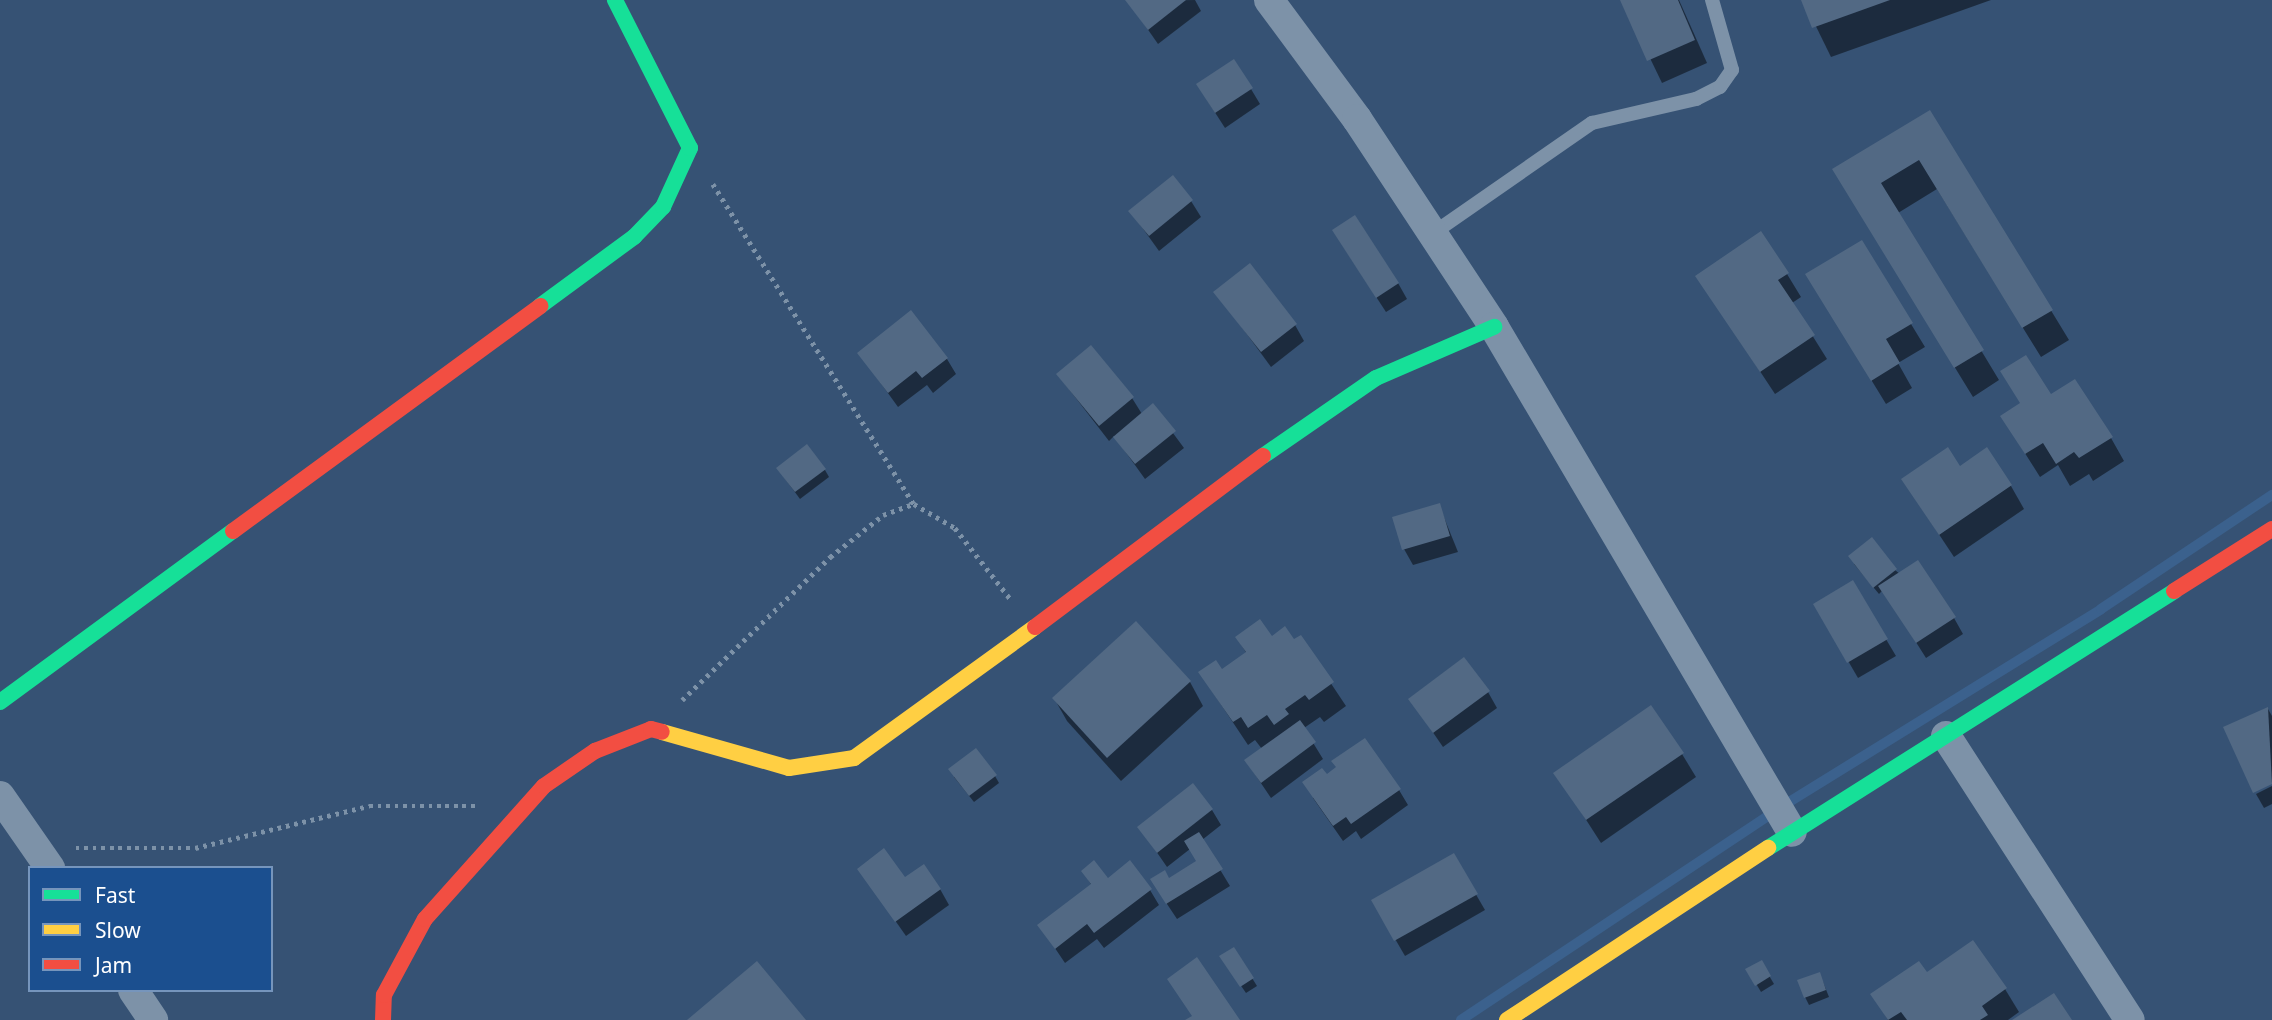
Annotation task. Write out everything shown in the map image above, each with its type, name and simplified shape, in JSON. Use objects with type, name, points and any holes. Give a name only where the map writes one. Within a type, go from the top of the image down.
[{"type":"street","points":[[0,702],[634,237],[663,207],[690,148],[615,0]]},
{"type":"street","points":[[1269,0],[1357,119],[1494,327],[1792,832]]},
{"type":"street","points":[[362,1020],[384,1008],[425,919],[544,786],[595,751],[651,729],[789,768],[830,765],[854,758],[920,714],[1244,469],[1376,378],[1494,327]]},
{"type":"street","points":[[1519,1017],[1792,832],[2272,529]]},
{"type":"street","points":[[1946,736],[2130,1020]]},
{"type":"street","points":[[0,796],[43,858]]},
{"type":"street","points":[[134,992],[153,1020]]},
{"type":"lane","points":[[1432,234],[1592,123],[1696,99],[1720,88],[1732,70],[1712,0]]},
{"type":"path","points":[[690,148],[914,504],[955,528],[1034,628]]},
{"type":"path","points":[[651,729],[830,557],[883,515],[914,504]]},
{"type":"path","points":[[43,858],[195,848],[369,806],[523,810]]},
{"type":"building","points":[[1125,0],[1186,0],[1148,30]]},
{"type":"building","points":[[1620,0],[1678,0],[1695,40],[1647,61]]},
{"type":"building","points":[[1801,0],[1890,0],[1812,28]]},
{"type":"building","points":[[1234,59],[1253,88],[1215,113],[1196,84]]},
{"type":"building","points":[[1930,110],[2053,310],[2022,328],[1919,160],[1881,183],[1984,350],[1954,368],[1832,169]]},
{"type":"building","points":[[1173,175],[1193,200],[1149,236],[1128,211]]},
{"type":"building","points":[[1355,215],[1399,283],[1376,298],[1332,230]]},
{"type":"building","points":[[1761,231],[1789,273],[1778,280],[1815,335],[1760,372],[1695,276]]},
{"type":"building","points":[[1862,240],[1913,323],[1886,339],[1900,363],[1871,381],[1805,274]]},
{"type":"building","points":[[1250,263],[1297,324],[1261,352],[1213,292]]},
{"type":"building","points":[[911,310],[948,358],[922,378],[916,371],[888,393],[857,353]]},
{"type":"building","points":[[1091,345],[1134,397],[1099,426],[1056,374]]},
{"type":"building","points":[[2026,355],[2051,394],[2075,379],[2113,437],[2079,458],[2074,452],[2056,464],[2043,443],[2025,454],[2000,416],[2020,403],[2000,371]]},
{"type":"building","points":[[1153,403],[1176,431],[1135,464],[1113,437]]},
{"type":"building","points":[[807,444],[826,469],[795,492],[776,468]]},
{"type":"building","points":[[1948,447],[1960,466],[1987,447],[2012,485],[1939,535],[1901,479]]},
{"type":"building","points":[[1440,503],[1450,536],[1402,550],[1392,517]]},
{"type":"building","points":[[1872,537],[1897,569],[1873,588],[1848,556]]},
{"type":"building","points":[[1918,560],[1956,617],[1916,643],[1878,586]]},
{"type":"building","points":[[1853,580],[1888,639],[1847,663],[1813,604]]},
{"type":"building","points":[[1260,619],[1272,636],[1285,626],[1294,639],[1301,635],[1334,682],[1309,700],[1305,695],[1285,709],[1289,714],[1274,725],[1267,715],[1248,728],[1241,717],[1233,722],[1198,672],[1216,660],[1222,669],[1246,652],[1235,637]]},
{"type":"building","points":[[1136,621],[1191,681],[1107,758],[1052,698]]},
{"type":"building","points":[[1464,657],[1490,691],[1433,733],[1408,699]]},
{"type":"building","points":[[1651,705],[1684,753],[1586,820],[1553,773]]},
{"type":"building","points":[[2268,707],[2272,784],[2253,793],[2223,727]]},
{"type":"building","points":[[1300,720],[1316,742],[1261,783],[1244,760]]},
{"type":"building","points":[[1365,738],[1401,789],[1351,824],[1346,817],[1333,826],[1302,782],[1322,768],[1327,774],[1336,767],[1331,761]]},
{"type":"building","points":[[976,748],[997,775],[969,796],[948,769]]},
{"type":"building","points":[[1193,783],[1213,809],[1157,853],[1137,827]]},
{"type":"building","points":[[1199,832],[1223,869],[1166,904],[1150,879],[1165,870],[1169,878],[1196,861],[1184,841]]},
{"type":"building","points":[[884,848],[905,877],[924,864],[941,889],[895,922],[857,869]]},
{"type":"building","points":[[1454,853],[1478,894],[1394,941],[1371,900]]},
{"type":"building","points":[[1094,860],[1108,878],[1130,860],[1152,889],[1094,933],[1087,924],[1055,949],[1037,925],[1091,884],[1081,871]]},
{"type":"building","points":[[1973,940],[2007,988],[1982,1006],[1988,1015],[1980,1020],[1907,1020],[1901,1012],[1888,1020],[1870,994],[1919,961],[1927,972]]},
{"type":"building","points":[[1234,947],[1254,978],[1240,987],[1219,956]]},
{"type":"building","points":[[1197,957],[1240,1020],[1185,1020],[1192,1016],[1167,979]]},
{"type":"building","points":[[1762,960],[1771,976],[1755,986],[1745,969]]},
{"type":"building","points":[[757,961],[806,1020],[687,1020]]},
{"type":"building","points":[[1820,972],[1826,990],[1804,998],[1797,980]]},
{"type":"building","points":[[2054,993],[2072,1020],[2012,1020]]},
{"type":"waterway","points":[[1461,1020],[1781,807],[2101,609],[2272,495]]},
{"type":"traffic: fast","points":[[540,306],[634,237],[663,207],[690,148],[615,0]]},
{"type":"traffic: fast","points":[[1263,456],[1376,378],[1494,327]]},
{"type":"traffic: fast","points":[[0,702],[233,531]]},
{"type":"traffic: fast","points":[[1768,848],[2174,591]]},
{"type":"traffic: slow","points":[[662,732],[789,768],[854,758],[1035,627]]},
{"type":"traffic: slow","points":[[1507,1020],[1768,848]]},
{"type":"traffic: jam","points":[[233,531],[540,306]]},
{"type":"traffic: jam","points":[[1035,627],[1263,456]]},
{"type":"traffic: jam","points":[[2174,591],[2272,529]]},
{"type":"traffic: jam","points":[[383,1020],[384,995],[425,919],[544,786],[595,751],[651,729],[662,732]]}]
